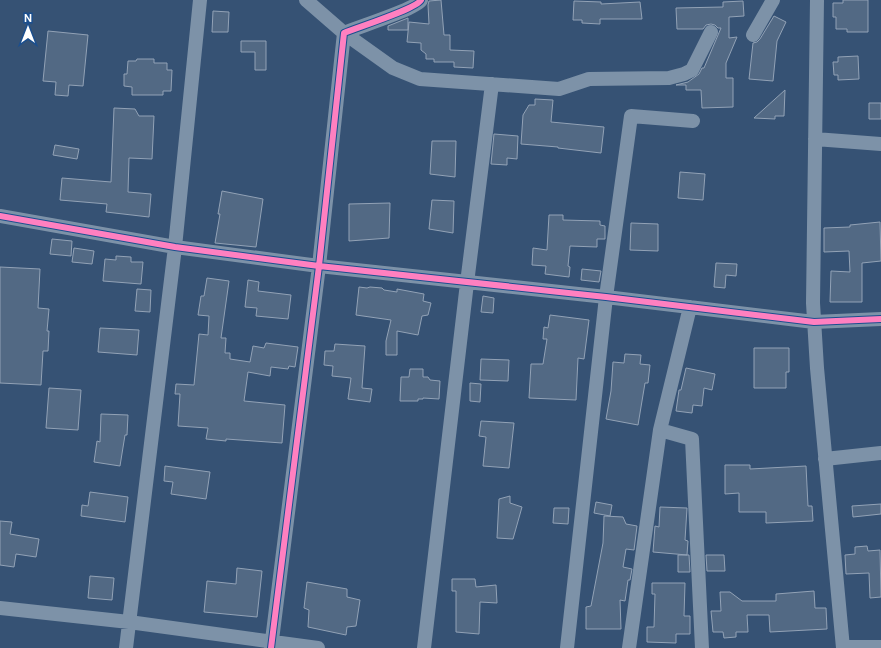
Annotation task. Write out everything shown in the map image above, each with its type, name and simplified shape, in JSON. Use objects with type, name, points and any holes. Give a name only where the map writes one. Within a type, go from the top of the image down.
[{"type":"street","points":[[126,648],[175,247],[200,0]]},
{"type":"street","points":[[306,0],[344,33],[393,68],[420,79],[560,89],[589,79],[669,78],[692,70],[711,32]]},
{"type":"street","points":[[344,33],[407,10],[421,0]]},
{"type":"street","points":[[753,35],[773,0]]},
{"type":"street","points":[[816,0],[813,303],[817,368],[843,647],[881,647]]},
{"type":"street","points":[[272,645],[319,266],[344,33]]},
{"type":"street","points":[[424,648],[492,84]]},
{"type":"street","points":[[567,648],[606,297],[631,116],[693,121]]},
{"type":"street","points":[[815,139],[881,144]]},
{"type":"street","points":[[0,216],[175,247],[319,266],[606,297],[814,322],[881,319]]},
{"type":"street","points":[[629,648],[660,430],[690,307]]},
{"type":"street","points":[[660,430],[692,439],[702,648]]},
{"type":"street","points":[[825,459],[881,453]]},
{"type":"street","points":[[0,608],[129,622],[272,645],[318,648]]},
{"type":"building","points":[[441,0],[444,35],[450,35],[450,50],[474,51],[473,68],[454,67],[454,62],[434,62],[434,59],[426,59],[426,54],[421,50],[421,43],[407,42],[409,22],[429,24],[429,1]]},
{"type":"building","points":[[843,0],[868,0],[868,32],[847,32],[847,29],[836,29],[836,17],[833,17],[833,3],[843,3]]},
{"type":"building","points":[[574,1],[601,2],[601,4],[640,2],[642,19],[600,19],[600,24],[582,23],[582,20],[573,20]]},
{"type":"building","points":[[743,1],[744,16],[729,17],[729,38],[737,37],[726,63],[726,78],[733,78],[733,107],[702,108],[701,90],[686,90],[686,85],[676,85],[688,82],[699,74],[702,68],[704,68],[721,28],[711,24],[706,25],[703,29],[677,29],[676,8],[723,7],[723,2]]},
{"type":"building","points":[[213,11],[229,12],[228,32],[212,32]]},
{"type":"building","points":[[774,16],[786,22],[777,41],[773,81],[749,79],[753,43],[760,39]]},
{"type":"building","points":[[408,18],[408,30],[388,30],[388,26]]},
{"type":"building","points":[[48,31],[88,35],[83,86],[69,85],[68,96],[55,95],[56,82],[43,81]]},
{"type":"building","points":[[241,41],[266,41],[266,70],[255,70],[255,52],[241,52]]},
{"type":"building","points":[[858,56],[859,79],[838,80],[838,75],[834,75],[833,62],[838,62],[838,57]]},
{"type":"building","points":[[137,59],[154,59],[154,63],[167,63],[167,70],[172,70],[171,91],[163,91],[163,95],[132,95],[132,87],[124,86],[124,74],[127,74],[128,61],[136,61]]},
{"type":"building","points":[[785,90],[784,116],[775,116],[775,119],[754,118]]},
{"type":"building","points":[[535,99],[553,100],[551,122],[604,127],[601,153],[521,144],[523,115],[529,105],[535,105]]},
{"type":"building","points":[[869,103],[881,103],[881,119],[869,119]]},
{"type":"building","points":[[114,108],[135,109],[139,116],[154,116],[152,159],[129,158],[128,192],[151,194],[149,217],[106,212],[107,204],[60,200],[62,178],[111,182]]},
{"type":"building","points":[[494,134],[518,136],[517,159],[507,158],[507,165],[491,164]]},
{"type":"building","points":[[432,141],[456,141],[455,177],[430,174]]},
{"type":"building","points":[[55,145],[79,149],[77,159],[53,155]]},
{"type":"building","points":[[680,172],[705,174],[703,200],[678,198]]},
{"type":"building","points":[[222,191],[263,199],[256,247],[215,243]]},
{"type":"building","points":[[432,200],[454,201],[453,233],[429,229]]},
{"type":"building","points":[[390,203],[389,238],[349,241],[349,204]]},
{"type":"building","points":[[549,215],[563,215],[563,220],[600,221],[600,225],[605,226],[605,239],[597,239],[597,247],[570,246],[568,266],[570,267],[569,277],[545,274],[546,266],[532,265],[533,248],[547,250]]},
{"type":"building","points":[[880,222],[881,261],[862,263],[862,302],[830,302],[831,271],[850,272],[849,251],[824,252],[824,228],[850,227],[850,225]]},
{"type":"building","points":[[631,223],[658,224],[658,251],[630,250]]},
{"type":"building","points":[[52,239],[72,241],[71,256],[50,254]]},
{"type":"building","points":[[74,248],[94,251],[92,264],[72,262]]},
{"type":"building","points":[[116,256],[131,257],[131,262],[143,262],[141,284],[103,281],[105,259],[116,260]]},
{"type":"building","points":[[716,263],[737,264],[736,276],[726,275],[725,288],[714,287]]},
{"type":"building","points":[[0,267],[40,269],[38,308],[49,309],[47,331],[49,331],[48,351],[43,351],[41,385],[0,383]]},
{"type":"building","points":[[582,269],[601,271],[599,282],[581,280]]},
{"type":"building","points":[[207,278],[229,281],[221,338],[226,338],[225,353],[230,353],[230,359],[250,362],[253,346],[264,348],[266,343],[298,347],[295,367],[289,366],[288,369],[271,367],[270,376],[248,372],[244,401],[285,405],[282,443],[206,439],[208,428],[178,426],[180,394],[175,394],[176,384],[194,385],[199,334],[208,335],[209,316],[198,315],[201,296],[204,296]]},
{"type":"building","points":[[248,280],[259,282],[258,291],[291,295],[288,319],[256,316],[257,308],[245,307]]},
{"type":"building","points":[[359,287],[382,288],[384,290],[397,292],[397,289],[424,294],[423,301],[431,303],[428,315],[422,316],[418,335],[397,331],[397,355],[386,355],[386,341],[391,320],[356,315]]},
{"type":"building","points":[[137,289],[151,290],[150,312],[135,311]]},
{"type":"building","points":[[483,296],[494,298],[493,313],[481,312]]},
{"type":"building","points":[[550,315],[589,320],[584,359],[578,358],[576,400],[529,398],[531,364],[543,364],[547,339],[543,339],[544,327],[548,328]]},
{"type":"building","points":[[100,328],[139,330],[137,355],[98,352]]},
{"type":"building","points":[[335,344],[365,346],[362,388],[372,389],[370,402],[348,399],[351,378],[332,376],[333,366],[324,365],[325,351],[334,351]]},
{"type":"building","points":[[754,348],[789,348],[789,372],[786,372],[786,388],[754,388]]},
{"type":"building","points":[[625,354],[641,355],[640,364],[650,365],[648,383],[645,383],[638,425],[606,419],[611,391],[613,362],[624,363]]},
{"type":"building","points":[[481,359],[509,360],[508,381],[480,380]]},
{"type":"building","points":[[686,368],[715,374],[712,390],[704,388],[702,406],[693,405],[692,413],[676,411],[679,390],[681,390]]},
{"type":"building","points":[[410,369],[423,369],[423,377],[428,377],[430,380],[440,381],[439,399],[423,398],[418,399],[418,401],[400,401],[401,377],[409,377]]},
{"type":"building","points":[[470,383],[481,384],[480,402],[470,401]]},
{"type":"building","points":[[49,388],[81,390],[78,430],[46,428]]},
{"type":"building","points":[[101,414],[128,415],[127,435],[125,435],[120,466],[94,462],[97,441],[100,442]]},
{"type":"building","points":[[481,421],[514,423],[509,468],[483,466],[486,437],[479,436]]},
{"type":"building","points":[[725,465],[750,465],[750,469],[806,466],[808,506],[812,506],[813,521],[766,523],[766,512],[739,512],[739,493],[725,494]]},
{"type":"building","points":[[165,466],[210,472],[206,499],[171,494],[173,482],[164,481]]},
{"type":"building","points":[[90,492],[128,497],[125,522],[81,516],[82,505],[88,506]]},
{"type":"building","points":[[510,496],[510,503],[522,507],[513,539],[497,538],[499,499]]},
{"type":"building","points":[[596,502],[612,505],[610,516],[594,513]]},
{"type":"building","points":[[881,504],[881,514],[853,517],[852,506]]},
{"type":"building","points":[[660,507],[687,508],[685,540],[688,541],[687,555],[653,552],[655,526],[659,527]]},
{"type":"building","points":[[554,508],[569,508],[568,524],[553,523]]},
{"type":"building","points":[[604,516],[623,517],[626,524],[637,526],[634,550],[626,549],[623,567],[632,569],[630,580],[628,580],[625,601],[620,600],[621,629],[586,629],[586,607],[591,606],[603,543]]},
{"type":"building","points":[[0,521],[12,522],[10,534],[39,539],[36,557],[16,554],[14,567],[0,565]]},
{"type":"building","points":[[867,546],[868,551],[880,550],[881,597],[870,598],[869,573],[846,574],[845,555],[855,554],[855,547]]},
{"type":"building","points":[[678,555],[689,555],[690,572],[678,572]]},
{"type":"building","points":[[706,555],[724,555],[725,571],[707,571]]},
{"type":"building","points":[[237,568],[262,571],[257,617],[204,612],[207,581],[236,584]]},
{"type":"building","points":[[90,576],[114,578],[112,600],[88,598]]},
{"type":"building","points":[[452,579],[475,579],[476,587],[496,585],[497,603],[480,602],[479,634],[456,632],[456,591],[452,591]]},
{"type":"building","points":[[307,582],[347,589],[347,597],[360,600],[356,626],[347,627],[346,635],[308,627],[309,610],[304,608]]},
{"type":"building","points":[[652,583],[685,583],[684,616],[690,616],[690,634],[676,634],[676,643],[647,642],[647,627],[654,627],[655,594],[652,594]]},
{"type":"building","points":[[814,591],[815,608],[826,608],[827,629],[770,632],[769,615],[747,615],[748,632],[736,632],[736,637],[724,638],[723,632],[713,632],[711,611],[721,611],[720,592],[730,592],[742,601],[776,601],[776,594]]},
{"type":"cycle path","points":[[271,648],[319,266],[344,33],[398,13],[417,4],[421,0]]},
{"type":"cycle path","points":[[0,216],[175,247],[319,266],[606,297],[814,322],[881,319]]}]
